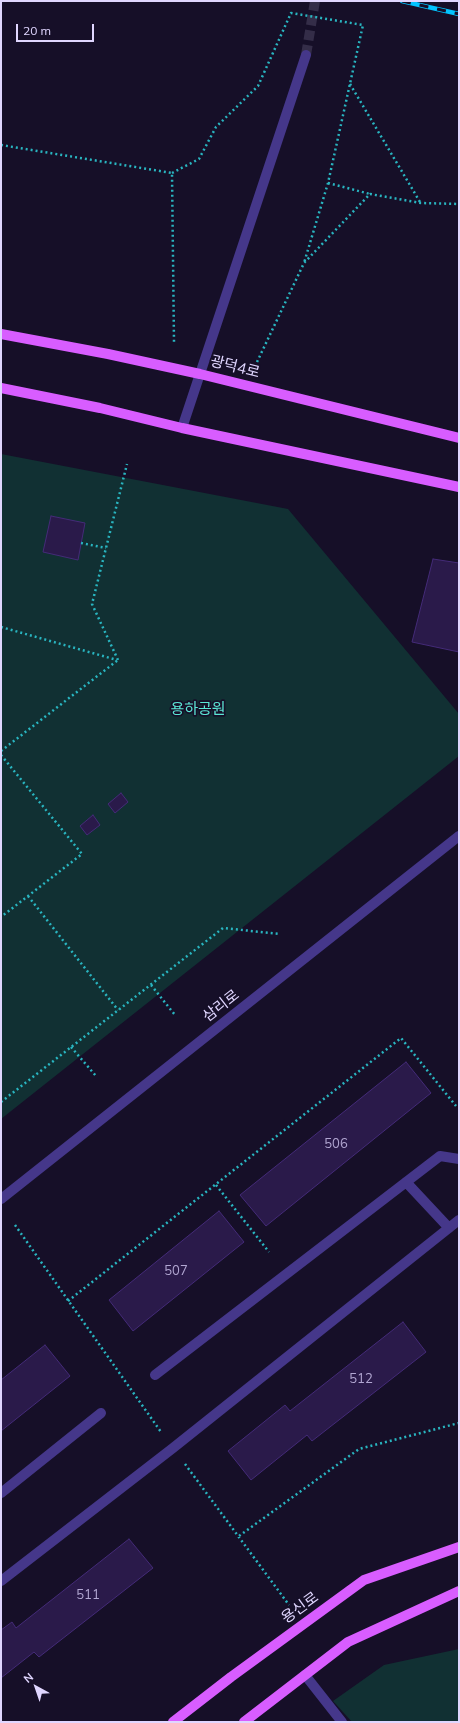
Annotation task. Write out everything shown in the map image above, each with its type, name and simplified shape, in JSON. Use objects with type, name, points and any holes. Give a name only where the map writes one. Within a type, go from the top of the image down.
[{"type":"main road","name":"광덕4로","points":[[1,334],[108,354],[200,374],[459,438]]},
{"type":"main road","points":[[1,388],[100,408],[182,428],[459,487]]},
{"type":"main road","name":"용신로","points":[[173,1722],[231,1677],[364,1580],[459,1547]]},
{"type":"main road","points":[[244,1722],[348,1642],[459,1591]]},
{"type":"street","points":[[182,428],[306,55]]},
{"type":"street","name":"삼리로","points":[[1,1199],[459,836]]},
{"type":"street","points":[[154,1375],[440,1156],[459,1159]]},
{"type":"street","points":[[406,1182],[449,1228]]},
{"type":"street","points":[[1,1581],[173,1448],[459,1220]]},
{"type":"street","points":[[1,1493],[101,1413]]},
{"type":"street","points":[[305,1675],[342,1722]]},
{"type":"path","points":[[350,84],[421,203]]},
{"type":"path","points":[[1,145],[172,173],[174,342]]},
{"type":"path","points":[[328,183],[370,194],[421,203],[459,204]]},
{"type":"path","points":[[257,362],[304,263],[370,194]]},
{"type":"path","points":[[118,660],[92,604],[127,464]]},
{"type":"path","points":[[81,542],[106,548]]},
{"type":"path","points":[[1,627],[118,660]]},
{"type":"path","points":[[1,751],[118,660]]},
{"type":"path","points":[[1,755],[82,854],[1,917]]},
{"type":"path","points":[[28,896],[118,1010]]},
{"type":"path","points":[[1,1102],[223,928],[280,934]]},
{"type":"path","points":[[150,985],[175,1015]]},
{"type":"path","points":[[68,1301],[401,1038],[456,1106]]},
{"type":"path","points":[[71,1047],[96,1076]]},
{"type":"path","points":[[216,1185],[269,1252]]},
{"type":"path","points":[[15,1225],[161,1432]]},
{"type":"path","points":[[238,1536],[359,1449],[459,1423]]},
{"type":"path","points":[[185,1464],[289,1605]]},
{"type":"green space","name":"용하공원","points":[[1,454],[288,509],[459,714],[459,756],[1,1119]]},
{"type":"green space","points":[[459,1649],[459,1722],[352,1722],[333,1701],[384,1665]]},
{"type":"building","points":[[51,516],[85,523],[78,560],[43,552]]},
{"type":"building","points":[[433,559],[459,563],[459,652],[412,642]]},
{"type":"building","points":[[121,793],[128,802],[115,813],[108,804]]},
{"type":"building","points":[[93,815],[100,825],[87,835],[80,826]]},
{"type":"building","points":[[406,1062],[431,1093],[266,1226],[240,1195]]},
{"type":"building","points":[[219,1211],[244,1242],[133,1331],[109,1300]]},
{"type":"building","points":[[403,1322],[426,1352],[312,1441],[307,1435],[251,1480],[228,1451],[285,1405],[290,1411]]},
{"type":"building","points":[[45,1345],[70,1376],[1,1431],[1,1380]]},
{"type":"building","points":[[129,1539],[153,1568],[39,1657],[34,1652],[1,1678],[1,1630],[12,1622],[16,1628]]},
{"type":"tunnel","points":[[306,55],[315,1]]},
{"type":"railway","points":[[402,1],[459,14]]}]
